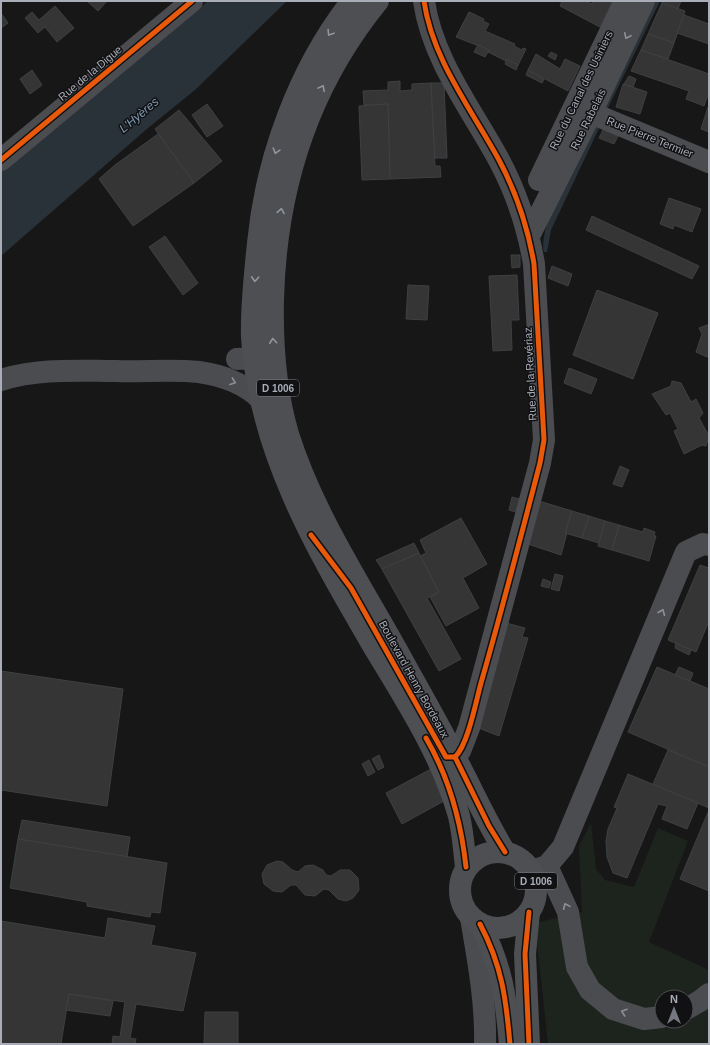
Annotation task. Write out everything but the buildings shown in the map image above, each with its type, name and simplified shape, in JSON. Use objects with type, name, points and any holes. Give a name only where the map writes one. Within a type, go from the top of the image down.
[{"type":"main road","name":"Boulevard Henry Bordeaux","points":[[352,1],[328,36],[299,89],[269,174],[260,229],[252,335],[246,360],[262,401],[272,441],[289,490],[319,531],[455,757],[489,826],[505,852]]},
{"type":"main road","name":"Boulevard Henry Bordeaux","points":[[378,1],[345,46],[317,97],[305,125],[288,177],[277,233],[274,262],[272,334],[280,399],[288,433],[307,484],[319,531],[435,753],[459,818],[466,867],[461,877],[459,888],[460,899],[464,909],[475,921],[492,947],[500,970],[506,1000],[510,1044]]},
{"type":"main road","points":[[466,867],[474,859],[484,854],[505,852]]},
{"type":"main road","name":"D 1006","points":[[475,921],[490,928],[512,926],[522,920],[534,903],[537,892],[536,881],[539,868],[505,852]]},
{"type":"main road","name":"D 1006","points":[[529,912],[525,954],[529,1044]]},
{"type":"street","name":"Rue de la Digue","points":[[1,160],[192,1]]},
{"type":"street","name":"Rue de la Revériaz","points":[[424,1],[433,36],[446,68],[500,162],[514,194],[529,236],[534,264],[543,448],[473,714],[460,751],[455,757]]},
{"type":"street","name":"Rue du Canal des Usiniers","points":[[539,180],[625,1]]},
{"type":"street","name":"Rue Rabelais","points":[[529,236],[599,116],[644,1]]},
{"type":"street","name":"Rue Pierre Termier","points":[[599,116],[709,162]]},
{"type":"street","points":[[1,380],[26,374],[61,370],[200,372],[246,360],[266,372],[280,437],[307,508],[319,531]]},
{"type":"street","points":[[200,372],[253,391],[262,401]]},
{"type":"street","points":[[654,1018],[644,1019],[614,1009],[590,990],[577,967],[570,916],[539,868],[562,847],[686,552],[703,544],[709,545]]},
{"type":"street","points":[[475,921],[485,1044]]},
{"type":"street","points":[[694,1004],[709,994]]},
{"type":"shaded area","points":[[591,823],[596,869],[605,880],[634,887],[658,828],[688,841],[649,942],[709,970],[709,1044],[548,1044],[535,923],[582,912],[579,846]]},
{"type":"water","name":"L'Hyères","points":[[208,1],[287,1],[195,90],[148,128],[1,256],[1,172]]},
{"type":"water","points":[[652,1],[660,1],[604,116],[600,114]]},
{"type":"water","points":[[601,124],[551,230],[547,252],[544,252],[544,240],[547,224],[561,188],[593,125]]},
{"type":"cycle path","points":[[1,160],[192,1]]},
{"type":"cycle path","points":[[424,1],[428,22],[444,64],[454,84],[499,160],[516,197],[525,224],[534,264],[544,440],[540,463],[468,733],[460,751],[455,757]]},
{"type":"cycle path","points":[[311,535],[351,588],[446,757],[455,757]]},
{"type":"cycle path","points":[[426,738],[442,769],[453,801],[461,833],[466,867]]},
{"type":"cycle path","points":[[455,757],[489,826],[505,852]]},
{"type":"cycle path","points":[[529,912],[525,954],[529,1044]]},
{"type":"cycle path","points":[[480,924],[493,954],[502,982],[510,1044]]}]
